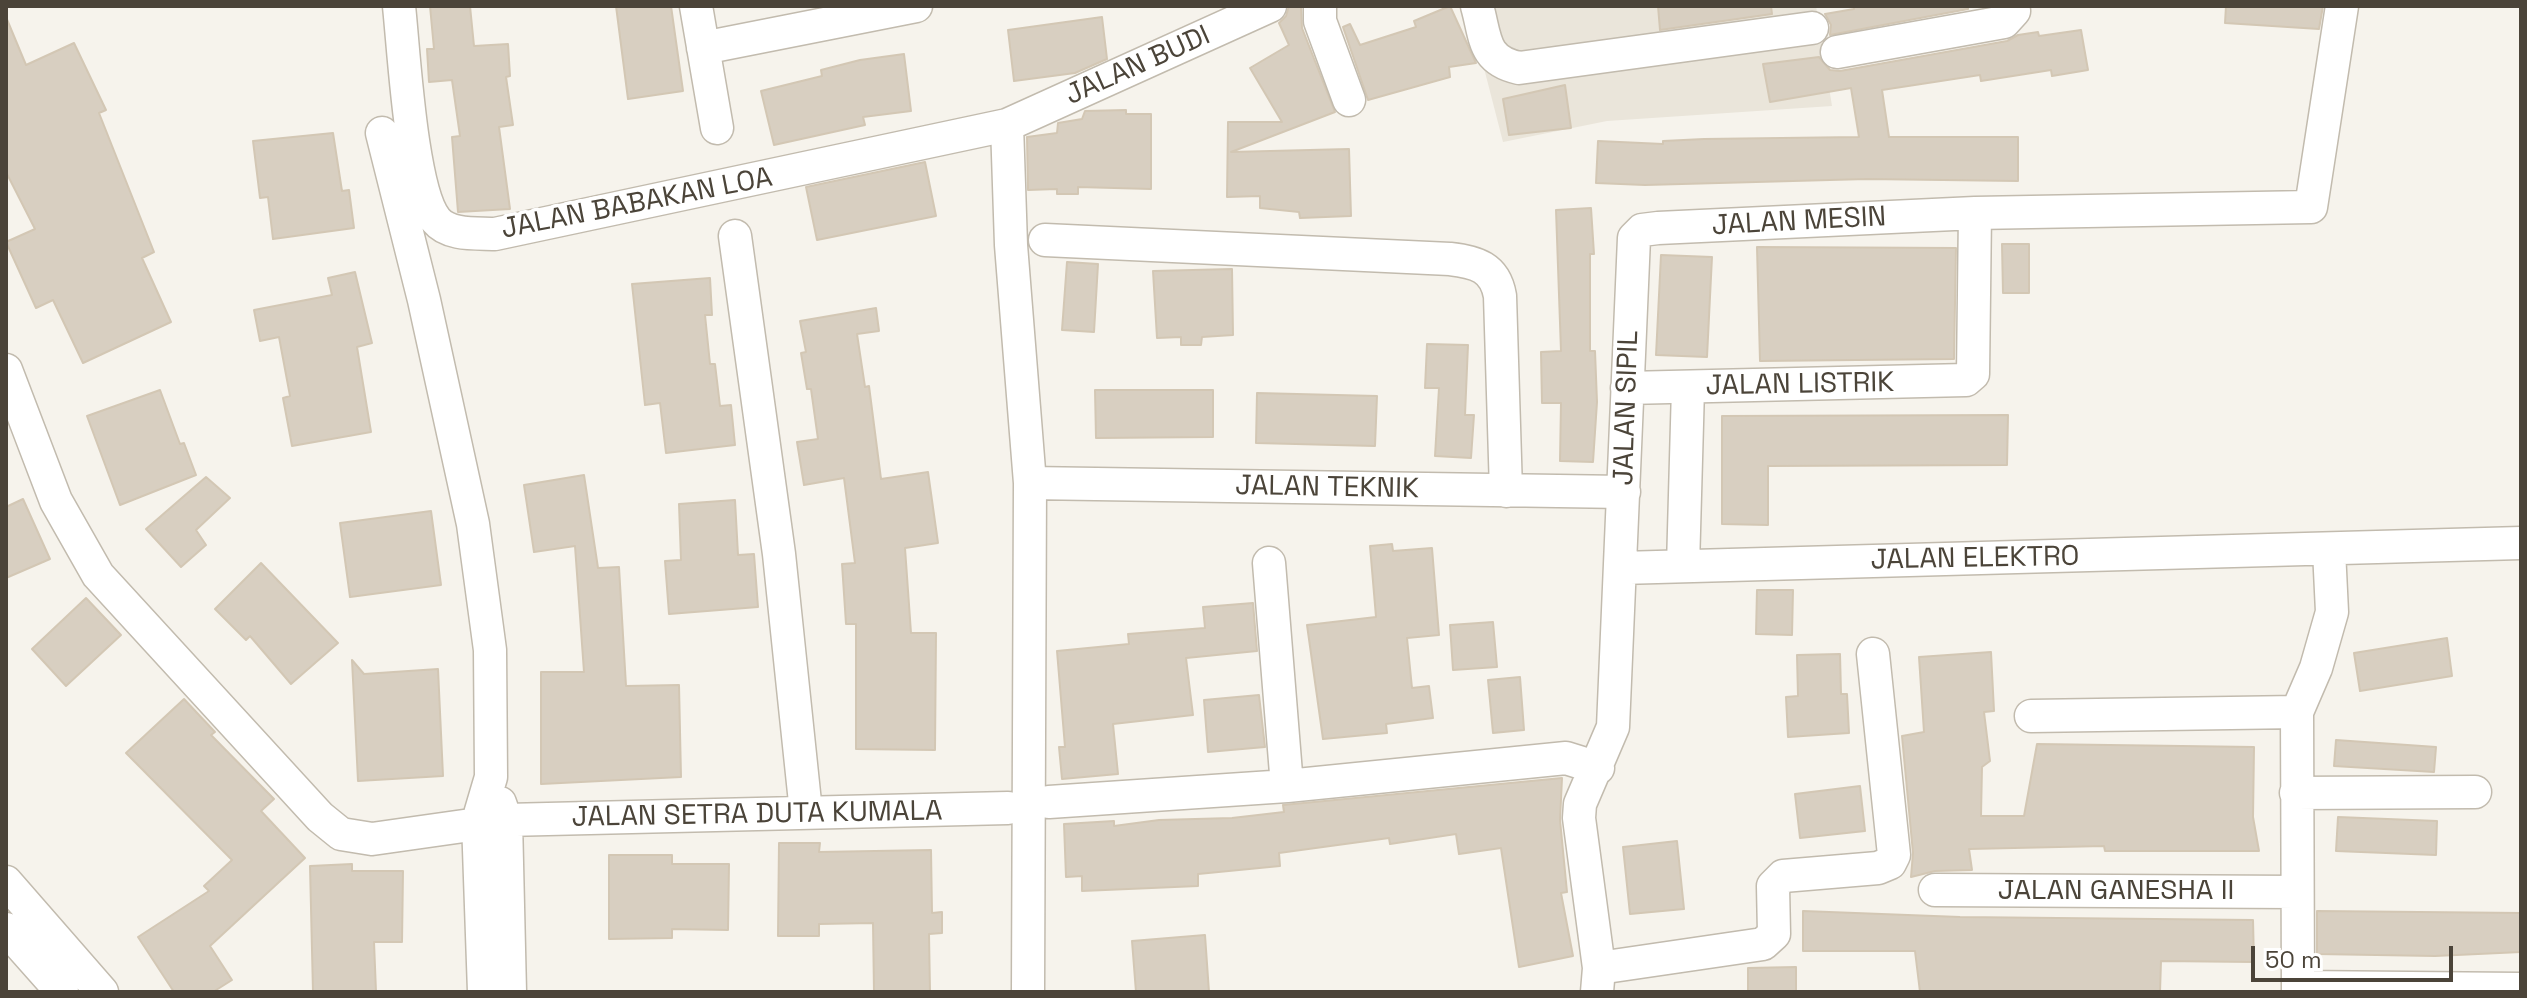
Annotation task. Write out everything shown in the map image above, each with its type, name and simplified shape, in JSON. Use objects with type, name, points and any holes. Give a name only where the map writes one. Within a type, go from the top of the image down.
[{"type":"street","name":"JALAN BABAKAN LOA","points":[[399,6],[414,135],[427,203],[437,222],[453,232],[495,234],[1007,125]]},
{"type":"street","points":[[696,6],[717,128]]},
{"type":"street","points":[[703,48],[916,6]]},
{"type":"street","name":"JALAN BUDI","points":[[1007,125],[1270,6]]},
{"type":"street","points":[[1320,6],[1324,33],[1349,100]]},
{"type":"street","points":[[1328,6],[1346,6]]},
{"type":"street","points":[[1477,6],[1487,49],[1501,64],[1519,68],[1812,28]]},
{"type":"street","points":[[1837,52],[2004,22],[2013,6]]},
{"type":"street","points":[[1975,213],[2311,207],[2342,6]]},
{"type":"street","points":[[1007,125],[1011,245],[1030,483],[1028,992]]},
{"type":"street","points":[[382,133],[424,300],[473,524],[490,650],[492,821],[484,992]]},
{"type":"street","name":"JALAN MESIN","points":[[1633,247],[1634,238],[1642,230],[1975,213]]},
{"type":"street","name":"JALAN LISTRIK","points":[[1627,388],[1960,382],[1971,377],[1975,213]]},
{"type":"street","points":[[735,236],[779,554],[806,812]]},
{"type":"street","points":[[1045,240],[1404,256],[1473,262],[1487,269],[1498,284],[1500,296],[1506,491]]},
{"type":"street","name":"JALAN SIPIL","points":[[1598,980],[1579,818],[1580,804],[1613,727],[1633,247]]},
{"type":"street","name":"JALAN SETRA DUTA KUMALA","points":[[6,370],[56,501],[98,575],[320,817],[341,834],[372,839],[492,821],[1008,808]]},
{"type":"street","points":[[1683,566],[1688,388]]},
{"type":"street","name":"JALAN TEKNIK","points":[[1030,483],[1624,492]]},
{"type":"street","name":"JALAN ELEKTRO","points":[[1621,568],[2521,543]]},
{"type":"street","points":[[2329,550],[2332,612],[2316,668],[2297,712],[2298,989],[2521,989]]},
{"type":"street","points":[[1269,563],[1287,786]]},
{"type":"street","points":[[1598,980],[1763,944],[1774,934],[1773,886],[1783,876],[1878,868],[1890,863],[1894,855],[1873,654]]},
{"type":"street","points":[[2031,716],[2297,712]]},
{"type":"street","points":[[1049,802],[1287,786],[1566,758],[1598,768]]},
{"type":"street","points":[[2296,793],[2475,792]]},
{"type":"street","points":[[492,821],[510,992]]},
{"type":"street","points":[[6,882],[102,992]]},
{"type":"street","name":"JALAN GANESHA II","points":[[1935,890],[2296,892]]},
{"type":"street","points":[[6,929],[62,992]]},
{"type":"shaded area","points":[[1468,6],[1816,6],[1832,106],[1607,121],[1503,142]]},
{"type":"building","points":[[430,6],[470,6],[474,46],[508,44],[510,76],[506,77],[513,125],[499,127],[510,209],[458,212],[452,137],[460,136],[452,80],[429,82],[427,49],[434,49]]},
{"type":"building","points":[[616,6],[671,6],[683,91],[628,99]]},
{"type":"building","points":[[1289,6],[1301,6],[1302,28],[1335,112],[1231,152],[1349,149],[1351,216],[1300,218],[1299,212],[1260,208],[1260,196],[1227,197],[1228,122],[1282,122],[1250,68],[1289,45],[1279,23],[1286,16]]},
{"type":"building","points":[[1450,6],[1476,63],[1449,67],[1450,77],[1368,100],[1343,27],[1350,24],[1360,45],[1416,27],[1414,21]]},
{"type":"building","points":[[1658,6],[1771,6],[1772,14],[1660,30]]},
{"type":"building","points":[[1854,6],[1968,6],[1968,9],[1830,35],[1831,25],[1825,14],[1854,9]]},
{"type":"building","points":[[2226,6],[2323,6],[2319,29],[2225,23]]},
{"type":"building","points":[[6,17],[26,65],[74,43],[106,110],[99,113],[154,252],[142,258],[171,322],[83,363],[53,300],[36,308],[6,242],[35,229],[6,172]]},
{"type":"building","points":[[1102,17],[1107,59],[1075,73],[1014,81],[1008,30]]},
{"type":"building","points":[[2081,30],[2088,70],[2052,76],[2051,70],[1981,81],[1980,75],[1882,90],[1889,137],[2018,137],[2018,181],[1867,179],[1645,185],[1596,183],[1598,141],[1663,144],[1663,141],[1704,139],[1859,137],[1851,88],[1770,102],[1763,64],[1819,57],[1830,70],[1840,71],[2007,41],[2018,35],[2038,32],[2039,36]]},
{"type":"building","points":[[904,54],[911,111],[863,117],[865,125],[774,145],[761,91],[822,76],[821,70],[860,60]]},
{"type":"building","points":[[1565,85],[1571,128],[1509,135],[1503,99]]},
{"type":"building","points":[[1126,110],[1126,114],[1151,114],[1151,189],[1078,187],[1078,194],[1057,194],[1057,189],[1028,190],[1027,137],[1057,133],[1058,123],[1082,119],[1085,111]]},
{"type":"building","points":[[333,133],[342,191],[349,190],[354,228],[273,239],[268,197],[260,198],[253,141]]},
{"type":"building","points":[[925,162],[936,216],[817,240],[806,187]]},
{"type":"building","points":[[1591,208],[1594,254],[1590,254],[1590,351],[1595,351],[1597,402],[1593,462],[1560,461],[1561,403],[1542,403],[1541,352],[1561,351],[1556,210]]},
{"type":"building","points":[[2002,244],[2029,244],[2029,293],[2003,293]]},
{"type":"building","points":[[1757,247],[1956,248],[1954,359],[1760,361]]},
{"type":"building","points":[[1661,255],[1712,257],[1707,357],[1656,355]]},
{"type":"building","points":[[1067,262],[1098,264],[1094,332],[1062,330]]},
{"type":"building","points":[[1232,269],[1233,335],[1202,337],[1201,345],[1181,345],[1181,337],[1157,338],[1153,271]]},
{"type":"building","points":[[355,272],[372,343],[357,347],[371,432],[292,446],[283,398],[290,396],[279,337],[260,341],[254,310],[332,295],[328,278]]},
{"type":"building","points":[[710,278],[712,315],[705,315],[710,364],[715,364],[720,406],[731,405],[735,445],[666,453],[660,403],[645,405],[632,284]]},
{"type":"building","points":[[876,308],[879,331],[857,334],[865,387],[869,386],[881,479],[928,472],[938,543],[905,548],[911,633],[936,633],[935,750],[856,749],[856,624],[846,624],[842,564],[855,563],[844,478],[804,485],[797,442],[818,439],[811,389],[807,389],[801,353],[806,352],[800,321]]},
{"type":"building","points":[[1427,344],[1468,345],[1465,415],[1474,415],[1471,458],[1435,456],[1439,388],[1425,388]]},
{"type":"building","points":[[160,390],[180,444],[184,443],[196,475],[120,505],[87,416]]},
{"type":"building","points":[[1095,390],[1213,390],[1213,437],[1096,438]]},
{"type":"building","points":[[1257,393],[1377,396],[1375,446],[1256,443]]},
{"type":"building","points":[[2008,415],[2007,465],[1768,466],[1768,525],[1722,524],[1722,416]]},
{"type":"building","points":[[584,475],[598,568],[619,567],[626,686],[679,685],[681,777],[541,784],[541,672],[584,672],[575,546],[534,552],[524,485]]},
{"type":"building","points":[[206,477],[230,498],[196,530],[206,545],[181,567],[146,529]]},
{"type":"building","points":[[23,499],[50,559],[6,578],[6,507]]},
{"type":"building","points":[[735,500],[738,555],[754,554],[758,607],[669,614],[665,561],[681,560],[679,504]]},
{"type":"building","points":[[431,511],[441,585],[350,597],[340,523]]},
{"type":"building","points":[[1392,544],[1393,551],[1432,548],[1439,635],[1407,638],[1412,688],[1429,686],[1433,718],[1386,724],[1387,733],[1323,739],[1307,625],[1376,617],[1370,546]]},
{"type":"building","points":[[261,563],[338,643],[291,684],[250,636],[246,640],[215,609]]},
{"type":"building","points":[[1757,590],[1793,590],[1792,635],[1756,634]]},
{"type":"building","points":[[86,598],[121,635],[66,686],[32,649]]},
{"type":"building","points":[[1253,603],[1257,651],[1186,658],[1193,715],[1113,724],[1118,774],[1062,779],[1059,747],[1065,747],[1057,651],[1129,644],[1128,634],[1205,628],[1203,607]]},
{"type":"building","points":[[1493,622],[1497,667],[1453,670],[1450,625]]},
{"type":"building","points":[[2447,638],[2452,676],[2360,691],[2354,653]]},
{"type":"building","points":[[1991,652],[1994,711],[1984,712],[1990,761],[1982,767],[1981,816],[2024,816],[2037,744],[2254,747],[2253,817],[2259,851],[2105,851],[2104,846],[1969,849],[1972,870],[1935,871],[1911,877],[1913,853],[1902,736],[1924,732],[1919,657]]},
{"type":"building","points":[[1840,654],[1841,694],[1847,694],[1849,733],[1788,737],[1786,697],[1798,696],[1797,655]]},
{"type":"building","points":[[352,660],[364,674],[438,669],[443,776],[358,781]]},
{"type":"building","points":[[1520,677],[1524,730],[1493,733],[1488,680]]},
{"type":"building","points":[[1259,695],[1265,747],[1208,752],[1204,700]]},
{"type":"building","points":[[184,699],[215,732],[211,735],[274,799],[261,811],[305,858],[210,946],[232,980],[213,992],[174,992],[138,937],[209,891],[204,886],[232,860],[126,753]]},
{"type":"building","points":[[2336,740],[2436,747],[2434,772],[2334,766]]},
{"type":"building","points":[[1562,778],[1560,820],[1567,892],[1561,893],[1573,956],[1519,967],[1501,848],[1459,854],[1456,834],[1390,844],[1389,838],[1279,853],[1280,866],[1198,874],[1198,886],[1082,891],[1082,876],[1066,877],[1064,824],[1114,821],[1114,826],[1159,820],[1232,818],[1284,812],[1283,805]]},
{"type":"building","points":[[1860,786],[1865,831],[1800,838],[1795,794]]},
{"type":"building","points":[[2338,817],[2437,821],[2436,855],[2336,851]]},
{"type":"building","points":[[1677,841],[1684,909],[1630,914],[1623,847]]},
{"type":"building","points":[[779,843],[820,843],[819,852],[931,850],[932,913],[942,912],[942,933],[929,934],[930,992],[874,992],[873,923],[819,924],[819,936],[778,936]]},
{"type":"building","points":[[609,855],[672,855],[672,864],[729,864],[728,930],[672,929],[672,938],[609,939]]},
{"type":"building","points":[[352,864],[352,871],[403,871],[402,942],[374,942],[376,992],[313,992],[310,866]]},
{"type":"building","points":[[1803,911],[1960,917],[2253,920],[2254,962],[2161,961],[2160,992],[1920,992],[1915,951],[1803,951]]},
{"type":"building","points":[[2317,911],[2521,913],[2521,952],[2435,956],[2317,954]]},
{"type":"building","points":[[1205,935],[1209,992],[1136,992],[1132,941]]},
{"type":"building","points":[[1796,967],[1796,992],[1748,992],[1748,968]]}]
